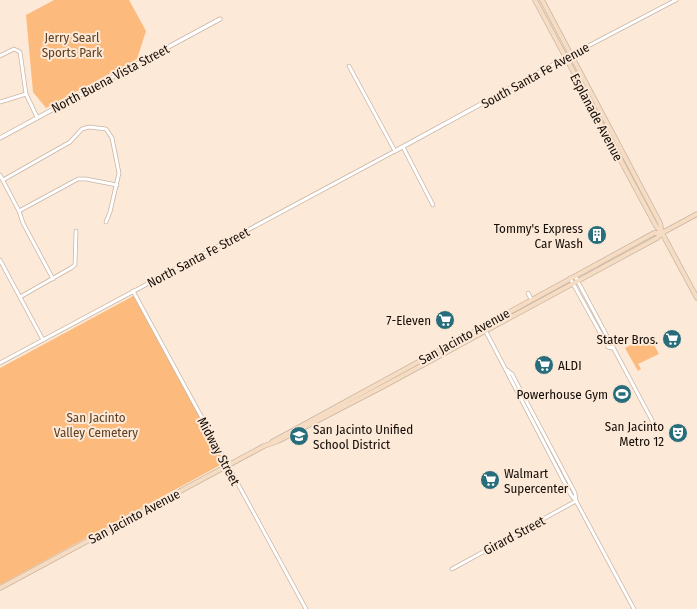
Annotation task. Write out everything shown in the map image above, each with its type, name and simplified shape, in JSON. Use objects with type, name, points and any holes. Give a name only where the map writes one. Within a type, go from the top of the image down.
[{"type":"main road","name":"Esplanade Avenue","points":[[534,0],[656,226],[662,233],[697,298]]},
{"type":"main road","name":"Esplanade Avenue","points":[[542,0],[660,223],[662,233]]},
{"type":"main road","name":"San Jacinto Avenue","points":[[0,588],[227,466],[269,444],[278,441],[486,331],[657,238],[662,233],[697,214]]},
{"type":"main road","name":"San Jacinto Avenue","points":[[269,444],[276,438],[570,278],[654,233],[662,233]]},
{"type":"main road","points":[[417,368],[418,364],[438,353],[441,349]]},
{"type":"street","name":"South Santa Fe Avenue","points":[[395,151],[571,55],[676,0]]},
{"type":"street","name":"North Buena Vista Street","points":[[0,138],[220,19]]},
{"type":"street","points":[[0,56],[14,50],[20,52],[26,94],[37,117]]},
{"type":"street","points":[[349,66],[395,151]]},
{"type":"street","points":[[0,102],[26,94]]},
{"type":"street","points":[[3,180],[70,142],[82,129],[89,126],[106,129],[110,133],[119,173],[106,222]]},
{"type":"street","points":[[403,147],[433,205]]},
{"type":"street","name":"North Santa Fe Street","points":[[0,363],[395,151]]},
{"type":"street","points":[[0,175],[19,211],[23,223],[53,279]]},
{"type":"street","points":[[19,211],[78,179],[86,179],[117,185]]},
{"type":"street","points":[[20,296],[53,279],[75,265],[76,231]]},
{"type":"street","points":[[0,260],[43,340]]},
{"type":"street","points":[[575,276],[612,348],[655,426]]},
{"type":"street","points":[[570,278],[608,347],[612,348]]},
{"type":"street","name":"Midway Street","points":[[133,292],[306,609]]},
{"type":"street","points":[[528,294],[531,299]]},
{"type":"street","points":[[482,326],[507,370],[508,376],[571,495],[634,609]]},
{"type":"street","name":"Girard Street","points":[[452,569],[576,502]]},
{"type":"green space","name":"Jerry Searl Sports Park","points":[[54,0],[129,0],[146,31],[137,59],[46,108],[33,92],[26,15]]},
{"type":"green space","name":"San Jacinto Valley Cemetery","points":[[135,295],[224,463],[0,585],[0,368]]},
{"type":"green space","points":[[648,336],[659,354],[638,364],[641,369],[638,371],[625,348]]},
{"type":"place","name":"Tommy's Express Car Wash","points":[[597,235]]},
{"type":"place","name":"7-Eleven","points":[[445,320]]},
{"type":"place","name":"Stater Bros.","points":[[672,339]]},
{"type":"place","name":"ALDI","points":[[544,365]]},
{"type":"place","name":"Powerhouse Gym","points":[[622,394]]},
{"type":"place","name":"San Jacinto Metro 12","points":[[678,433]]},
{"type":"place","name":"San Jacinto Unified School District","points":[[299,436]]},
{"type":"place","name":"Walmart Supercenter","points":[[490,480]]}]
